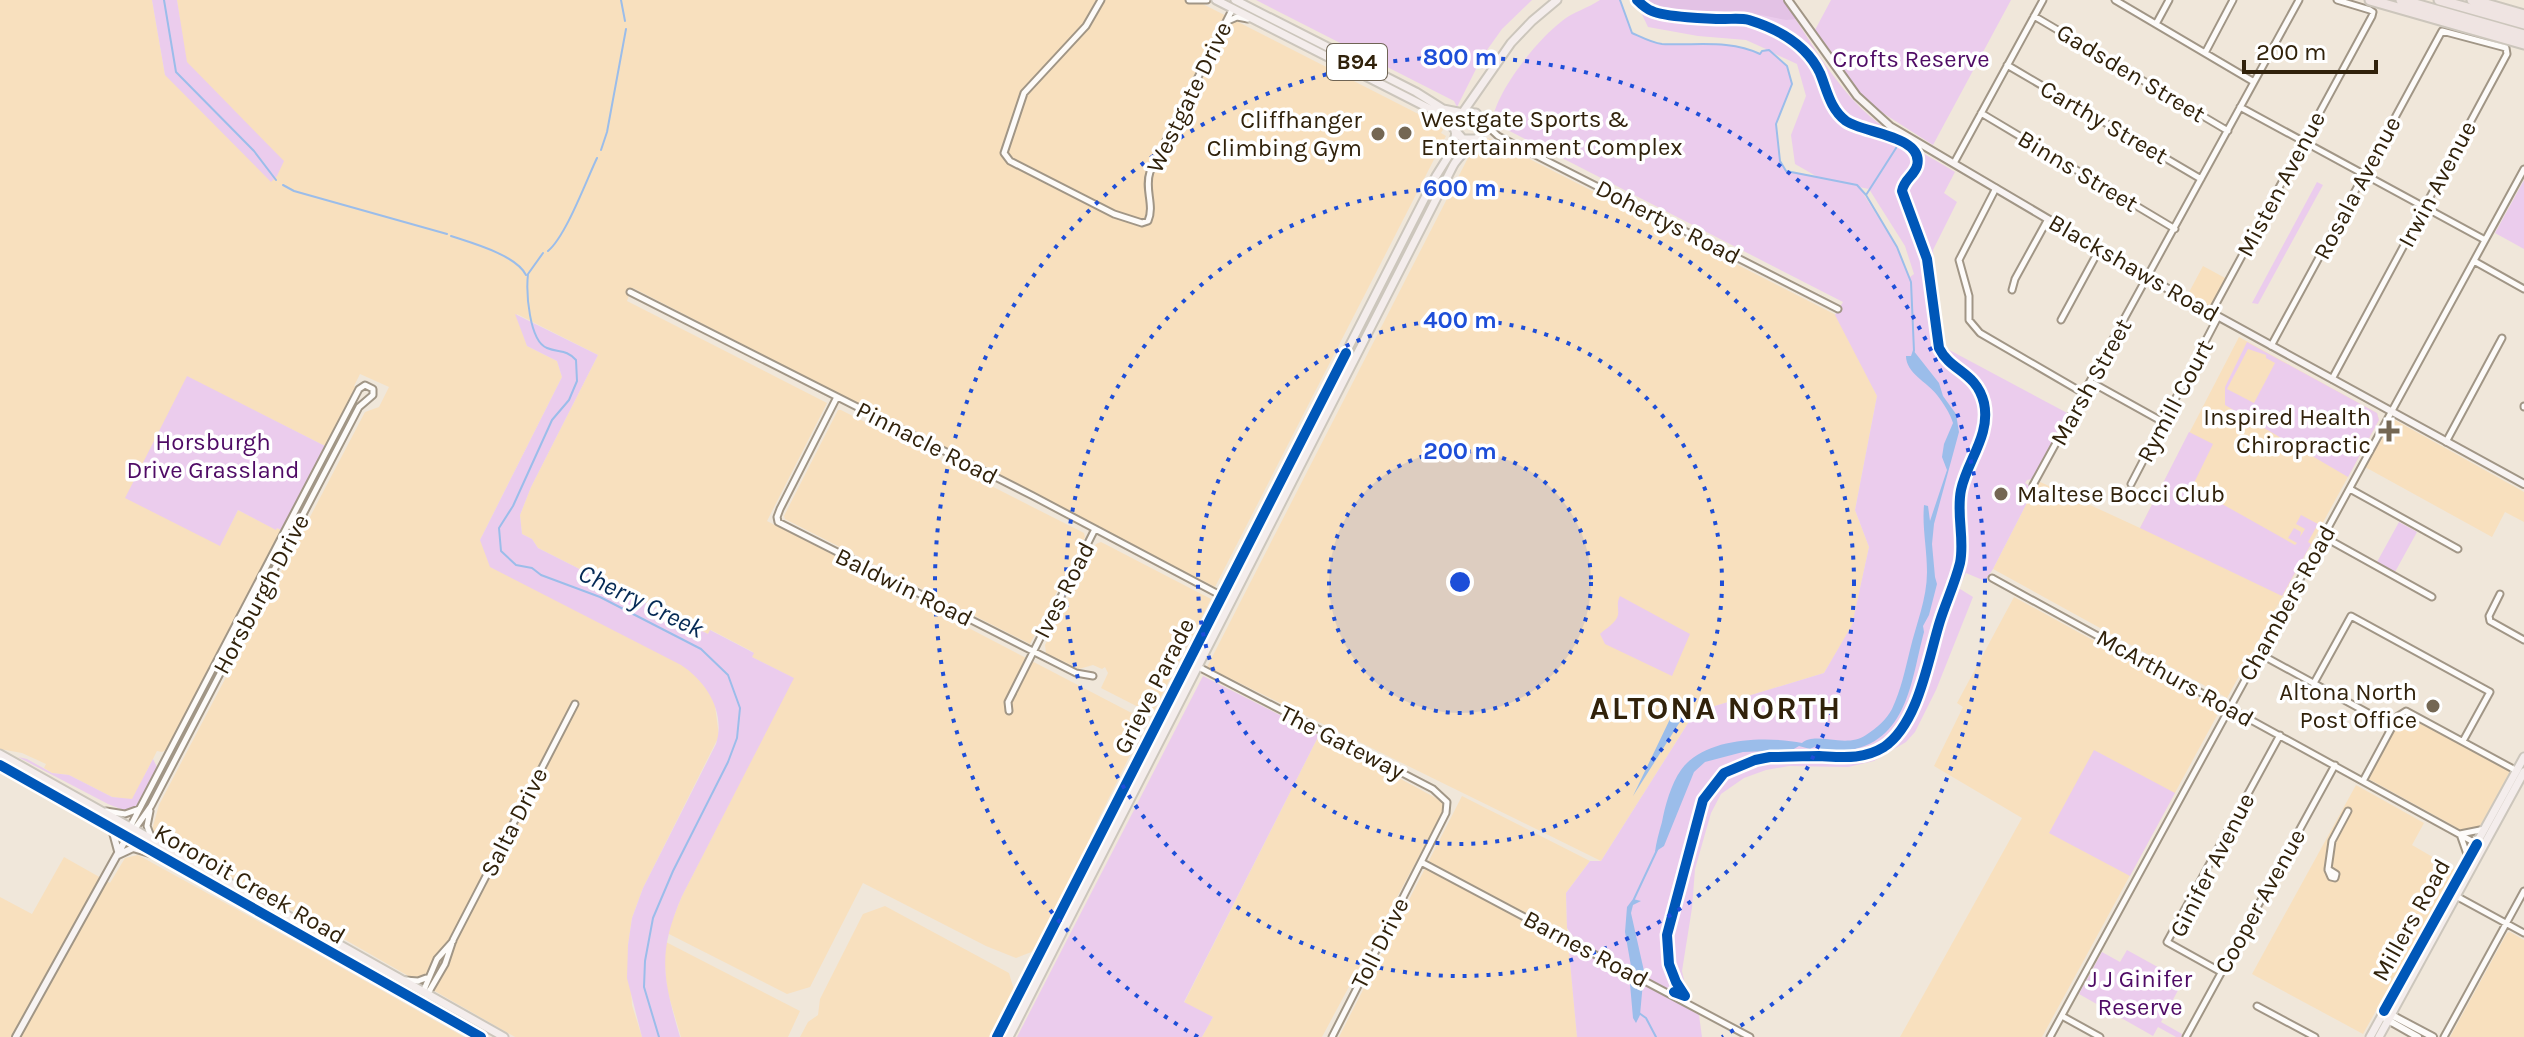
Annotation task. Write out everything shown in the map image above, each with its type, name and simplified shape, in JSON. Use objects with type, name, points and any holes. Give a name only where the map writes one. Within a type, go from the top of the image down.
[{"type":"highway","points":[[2370,0],[2524,46]]},
{"type":"highway","points":[[2401,0],[2524,35]]},
{"type":"highway","points":[[2439,0],[2524,24]]},
{"type":"highway","points":[[2472,0],[2524,15]]},
{"type":"main road","name":"B94","points":[[1216,0],[1235,3],[1434,111],[1465,140],[1478,138]]},
{"type":"main road","points":[[1456,131],[1456,121],[1503,53],[1532,21],[1557,0]]},
{"type":"main road","name":"Blackshaws Road","points":[[1788,0],[1852,89],[1868,108],[1890,126],[2148,278],[2524,484]]},
{"type":"main road","name":"B94","points":[[1260,16],[1420,94],[1443,109],[1463,112]]},
{"type":"main road","points":[[1463,112],[1476,113],[1484,122],[1484,130],[1478,138]]},
{"type":"main road","name":"Grieve Parade","points":[[997,1037],[1436,176],[1452,151],[1456,131]]},
{"type":"main road","name":"Grieve Parade","points":[[1009,1037],[1453,166],[1462,152],[1478,138]]},
{"type":"main road","name":"Kororoit Creek Road","points":[[0,754],[504,1037]]},
{"type":"main road","name":"Millers Road","points":[[2370,1037],[2456,896],[2480,845],[2521,777],[2524,757]]},
{"type":"main road","name":"Kororoit Creek Road","points":[[0,765],[481,1037]]},
{"type":"main road","name":"Millers Road","points":[[2379,1037],[2386,1015],[2469,858],[2521,777]]},
{"type":"main road","points":[[112,829],[118,855]]},
{"type":"main road","points":[[16,1037],[132,829]]},
{"type":"main road","points":[[118,855],[133,848],[167,859]]},
{"type":"main road","points":[[420,1003],[425,993]]},
{"type":"street","name":"Westgate Drive","points":[[1101,0],[1089,23],[1024,93],[1004,155],[1010,161],[1114,214],[1140,223],[1147,222],[1151,215],[1147,186],[1149,174],[1235,3]]},
{"type":"street","points":[[1189,0],[1207,0]]},
{"type":"street","points":[[1954,163],[2043,0]]},
{"type":"street","points":[[2115,0],[2254,82]]},
{"type":"street","points":[[2156,24],[2169,0]]},
{"type":"street","points":[[2205,53],[2233,0]]},
{"type":"street","name":"Marsh Street","points":[[2033,485],[2299,0]]},
{"type":"street","name":"Misten Avenue","points":[[2215,315],[2373,12],[2337,0]]},
{"type":"street","points":[[1226,22],[1238,17],[1260,16]]},
{"type":"street","name":"Gadsden Street","points":[[2034,16],[2228,131]]},
{"type":"street","name":"Rosala Avenue","points":[[2271,346],[2442,31]]},
{"type":"street","name":"Irwin Avenue","points":[[2332,379],[2508,50],[2442,31]]},
{"type":"street","name":"Carthy Street","points":[[2007,65],[2201,179]]},
{"type":"street","points":[[2240,107],[2485,240]]},
{"type":"street","name":"Binns Street","points":[[1981,113],[2175,229]]},
{"type":"street","name":"Dohertys Road","points":[[1484,122],[1498,136]]},
{"type":"street","name":"Dohertys Road","points":[[1478,138],[1488,134],[1498,136],[1838,309]]},
{"type":"street","name":"Chambers Road","points":[[2050,1037],[2524,169]]},
{"type":"street","points":[[1996,188],[1960,256],[1960,269],[1969,296],[1969,320],[1980,333],[2085,394]]},
{"type":"street","points":[[2012,290],[2048,219]]},
{"type":"street","points":[[2061,320],[2099,250]]},
{"type":"street","points":[[2474,261],[2524,289]]},
{"type":"street","name":"Pinnacle Road","points":[[630,292],[1222,596]]},
{"type":"street","name":"Rymill Court","points":[[2131,484],[2215,315]]},
{"type":"street","points":[[2446,442],[2502,338]]},
{"type":"street","points":[[2091,382],[2163,422]]},
{"type":"street","name":"Horsburgh Drive","points":[[365,385],[371,386],[373,395],[360,405],[151,806],[132,829],[359,389],[365,385]]},
{"type":"street","name":"Baldwin Road","points":[[837,397],[777,520],[794,532],[1076,673],[1093,676]]},
{"type":"street","points":[[335,435],[342,438]]},
{"type":"street","points":[[2350,489],[2458,549]]},
{"type":"street","name":"Ives Road","points":[[1009,711],[1008,702],[1095,529]]},
{"type":"street","points":[[2324,537],[2432,597]]},
{"type":"street","points":[[263,574],[270,577]]},
{"type":"street","name":"McArthurs Road","points":[[1992,578],[2480,845]]},
{"type":"street","points":[[2500,594],[2489,616],[2490,621],[2524,640]]},
{"type":"street","points":[[2314,683],[2351,616],[2490,692],[2463,741]]},
{"type":"street","points":[[2260,654],[2379,719]]},
{"type":"street","name":"The Gateway","points":[[1189,662],[1441,794],[1448,809],[1428,848]]},
{"type":"street","points":[[204,688],[210,691]]},
{"type":"street","name":"Salta Drive","points":[[425,993],[445,964],[453,940],[575,704]]},
{"type":"street","points":[[2363,781],[2401,713],[2410,712],[2521,777]]},
{"type":"street","name":"Ginifer Avenue","points":[[2221,972],[2167,942],[2280,735]]},
{"type":"street","points":[[166,760],[173,764]]},
{"type":"street","name":"Cooper Avenue","points":[[2186,1037],[2335,765]]},
{"type":"street","points":[[151,806],[147,826],[153,841]]},
{"type":"street","points":[[94,807],[125,814],[141,807]]},
{"type":"street","points":[[2328,870],[2331,845],[2348,811]]},
{"type":"street","points":[[2469,858],[2459,834],[2485,829]]},
{"type":"street","name":"Toll Drive","points":[[1332,1037],[1428,848]]},
{"type":"street","name":"Barnes Road","points":[[1421,862],[1750,1037]]},
{"type":"street","points":[[2444,1037],[2524,891]]},
{"type":"street","points":[[2456,896],[2524,933]]},
{"type":"street","name":"Salta Drive","points":[[425,993],[428,976],[440,954],[453,940]]},
{"type":"street","points":[[400,980],[418,981],[428,976]]},
{"type":"street","points":[[2257,1006],[2315,1037]]},
{"type":"street","points":[[2386,1015],[2418,1037]]},
{"type":"street","points":[[2386,1015],[2433,1037]]},
{"type":"street","points":[[2062,1016],[2100,1037]]},
{"type":"shaded area","points":[[0,0],[152,0],[165,75],[190,66],[186,62],[177,0],[1195,0],[1438,124],[1444,128],[1441,133],[1446,136],[1215,587],[633,288],[630,292],[627,301],[827,403],[767,521],[1147,721],[1034,951],[1016,958],[986,946],[863,883],[810,987],[787,994],[667,933],[682,896],[793,678],[752,657],[753,652],[711,630],[708,634],[538,548],[532,539],[522,534],[520,515],[531,487],[598,355],[517,314],[527,346],[557,361],[562,377],[480,540],[692,671],[711,694],[719,736],[643,888],[632,918],[628,945],[632,1005],[642,1037],[515,1037],[309,919],[236,881],[152,830],[159,805],[365,412],[379,407],[389,387],[360,374],[325,446],[187,377],[220,545],[238,510],[281,530],[168,749],[157,751],[132,800],[112,797],[69,775],[52,773],[44,768],[46,764],[22,753],[0,749]]},
{"type":"shaded area","points":[[1641,0],[1783,0],[1797,19],[1655,10]]},
{"type":"shaded area","points":[[1488,138],[1838,316],[1877,396],[1855,510],[1869,547],[1852,626],[1824,673],[1695,712],[1601,861],[1207,667],[1471,152]]},
{"type":"shaded area","points":[[2203,266],[2227,279],[2210,309],[2187,296]]},
{"type":"shaded area","points":[[2239,337],[2377,413],[2379,420],[2227,698],[1993,569],[2038,481],[2140,528]]},
{"type":"shaded area","points":[[838,410],[1084,533],[1085,537],[1030,644],[785,519]]},
{"type":"shaded area","points":[[2393,419],[2524,492],[2524,522],[2505,512],[2492,537],[2365,467]]},
{"type":"shaded area","points":[[1101,542],[1211,599],[1152,714],[1101,688],[1108,673],[1105,667],[1102,669],[1093,665],[1079,669],[1046,653],[1045,645],[1096,544]]},
{"type":"shaded area","points":[[2014,597],[2220,710],[2042,1037],[1900,1037],[2022,818],[1934,766],[1963,707],[1957,703]]},
{"type":"shaded area","points":[[2406,714],[2511,772],[2482,825],[2469,832],[2463,831],[2367,778],[2400,717]]},
{"type":"shaded area","points":[[1319,735],[1447,804],[1322,1037],[1202,1037],[1213,1017],[1184,1003]]},
{"type":"shaded area","points":[[2356,785],[2424,823],[2412,845],[2455,870],[2363,1034],[2252,974]]},
{"type":"shaded area","points":[[1462,796],[1590,861],[1566,893],[1577,1037],[1339,1037]]},
{"type":"shaded area","points":[[138,855],[464,1037],[0,1037],[0,897],[32,914],[64,857],[110,883],[125,858]]},
{"type":"shaded area","points":[[885,906],[1009,973],[1014,990],[990,1037],[800,1037],[808,1022],[818,1015],[820,999],[863,914]]},
{"type":"shaded area","points":[[2507,933],[2524,940],[2524,1037],[2450,1037]]},
{"type":"shaded area","points":[[666,942],[800,1011],[788,1037],[681,1037],[667,990]]},
{"type":"green space","points":[[152,0],[177,0],[187,62],[284,161],[271,182],[165,75]]},
{"type":"green space","points":[[1256,0],[1532,0],[1502,29],[1482,57],[1457,107],[1454,101]]},
{"type":"green space","points":[[1600,0],[1620,0],[1632,33],[1654,42],[1736,46],[1760,54],[1766,49],[1746,40],[1648,27],[1635,0],[1783,0],[1826,65],[1863,110],[1896,136],[1955,172],[1944,193],[1957,202],[1933,250],[1940,345],[2071,415],[2036,478],[2025,483],[2034,489],[1985,581],[1966,573],[1960,586],[1944,579],[1973,597],[1936,690],[1915,732],[1906,742],[1874,761],[1848,767],[1789,766],[1766,770],[1744,778],[1721,794],[1711,813],[1695,869],[1682,971],[1688,998],[1675,991],[1673,1000],[1699,1015],[1702,1037],[1577,1037],[1569,951],[1584,951],[1610,965],[1610,957],[1575,939],[1567,928],[1566,893],[1590,861],[1601,861],[1695,712],[1824,673],[1852,625],[1869,547],[1855,510],[1877,396],[1835,315],[1843,302],[1492,122],[1509,81],[1541,40],[1562,21]],"holes":[[[1773,53],[1797,64],[1806,96],[1791,135],[1795,164],[1816,176],[1787,171],[1780,161],[1776,124],[1792,84],[1787,66]],[[1859,187],[1869,189],[1905,246],[1914,274],[1910,277],[1897,247]]]},
{"type":"green space","name":"Crofts Reserve","points":[[1831,0],[2011,0],[1933,145],[1867,103],[1815,30]]},
{"type":"green space","points":[[2524,180],[2524,249],[2495,233]]},
{"type":"green space","points":[[2317,182],[2323,185],[2258,304],[2252,303]]},
{"type":"green space","points":[[515,314],[598,355],[531,487],[520,515],[522,534],[532,539],[538,548],[708,634],[710,630],[754,653],[752,657],[794,678],[674,916],[665,966],[680,1037],[642,1037],[627,978],[628,945],[632,918],[643,888],[716,744],[716,710],[699,680],[681,665],[490,567],[480,540],[562,377],[557,361],[527,346]]},
{"type":"green space","points":[[2247,342],[2377,413],[2379,420],[2348,477],[2225,405],[2225,387]],"holes":[[[2248,349],[2266,355],[2275,363],[2254,403],[2227,389]]]},
{"type":"green space","name":"Horsburgh Drive Grassland","points":[[187,376],[325,446],[281,530],[238,510],[220,546],[125,498]]},
{"type":"green space","points":[[2189,432],[2213,444],[2192,487],[2295,545],[2297,543],[2288,538],[2294,528],[2301,532],[2300,537],[2305,529],[2296,524],[2301,515],[2318,524],[2308,542],[2311,544],[2282,596],[2140,528]]},
{"type":"green space","points":[[2399,522],[2417,532],[2395,572],[2377,562]]},
{"type":"green space","points":[[1620,596],[1690,634],[1672,676],[1605,644],[1600,634],[1617,618]]},
{"type":"green space","points":[[1203,676],[1319,735],[1184,1002],[1213,1017],[1202,1037],[1017,1037]]},
{"type":"green space","points":[[2094,750],[2175,793],[2130,876],[2049,833]]},
{"type":"green space","points":[[18,757],[52,773],[69,775],[112,797],[132,799],[153,759],[157,767],[137,806],[126,811]]},
{"type":"green space","name":"J J Ginifer Reserve","points":[[2127,950],[2183,981],[2161,1022],[2182,1034],[2181,1037],[2158,1027],[2153,1036],[2079,994],[2102,952],[2120,962]]},
{"type":"water","points":[[1913,350],[1939,383],[1943,396],[1956,414],[1959,432],[1934,524],[1932,544],[1937,584],[1903,706],[1882,736],[1866,746],[1833,752],[1816,746],[1810,749],[1799,746],[1792,750],[1743,752],[1705,762],[1694,772],[1664,846],[1655,852],[1674,782],[1691,759],[1720,745],[1737,742],[1772,740],[1802,743],[1815,739],[1858,739],[1877,727],[1892,709],[1925,592],[1924,505],[1928,506],[1930,521],[1947,470],[1942,457],[1953,423],[1937,395],[1909,367],[1906,356],[1911,356]]},
{"type":"water","points":[[1672,695],[1690,706],[1633,796],[1670,719]]},
{"type":"water","points":[[1633,899],[1641,901],[1633,905],[1631,913],[1644,971],[1640,1015],[1636,1023],[1625,932],[1627,907]]},
{"type":"waterway","points":[[164,0],[176,72],[254,151],[276,180]]},
{"type":"waterway","name":"Cherry Creek","points":[[621,0],[625,21]]},
{"type":"waterway","points":[[1620,0],[1632,33],[1647,40],[1662,44],[1736,46],[1760,54],[1769,50],[1787,66],[1792,84],[1776,124],[1780,161],[1786,171],[1857,185],[1866,195],[1897,247],[1911,282],[1914,351]]},
{"type":"waterway","name":"Cherry Creek","points":[[601,150],[626,29]]},
{"type":"waterway","points":[[1866,195],[1898,145]]},
{"type":"waterway","name":"Cherry Creek","points":[[548,251],[569,221],[597,158]]},
{"type":"waterway","points":[[283,185],[294,191],[447,234]]},
{"type":"waterway","points":[[451,236],[513,261],[526,275]]},
{"type":"waterway","name":"Cherry Creek","points":[[543,253],[528,274],[528,303],[533,326],[541,344],[569,354],[576,360],[577,381],[569,400],[552,420],[513,506],[499,528],[501,551],[516,565],[532,568],[541,575],[600,597],[701,649],[728,675],[740,708],[737,738],[728,762],[653,918],[644,987],[659,1037]]},
{"type":"waterway","points":[[1634,899],[1657,850]]},
{"type":"waterway","points":[[1639,1013],[1646,1018],[1656,1037]]},
{"type":"cycle path","points":[[1637,0],[1658,13],[1746,19],[1781,33],[1808,54],[1820,73],[1833,105],[1846,121],[1912,148],[1917,156],[1917,166],[1902,191],[1927,259],[1939,348],[1975,384],[1984,403],[1985,415],[1981,437],[1961,490],[1960,563],[1921,689],[1906,723],[1884,747],[1868,754],[1770,757],[1724,773],[1703,800],[1667,935],[1669,964],[1685,996],[1674,992]]},
{"type":"cycle path","points":[[997,1037],[1346,353]]},
{"type":"cycle path","points":[[0,765],[481,1037]]},
{"type":"cycle path","points":[[2384,1011],[2477,844]]},
{"type":"place","name":"Westgate Sports & Entertainment Complex","points":[[1405,133]]},
{"type":"place","name":"Cliffhanger Climbing Gym","points":[[1378,134]]},
{"type":"place","name":"Inspired Health Chiropractic","points":[[2389,431]]},
{"type":"place","name":"Maltese Bocci Club","points":[[2001,494]]},
{"type":"place","name":"Altona North Post Office","points":[[2433,706]]},
{"type":"district","name":"ALTONA NORTH","points":[[1716,708]]}]
